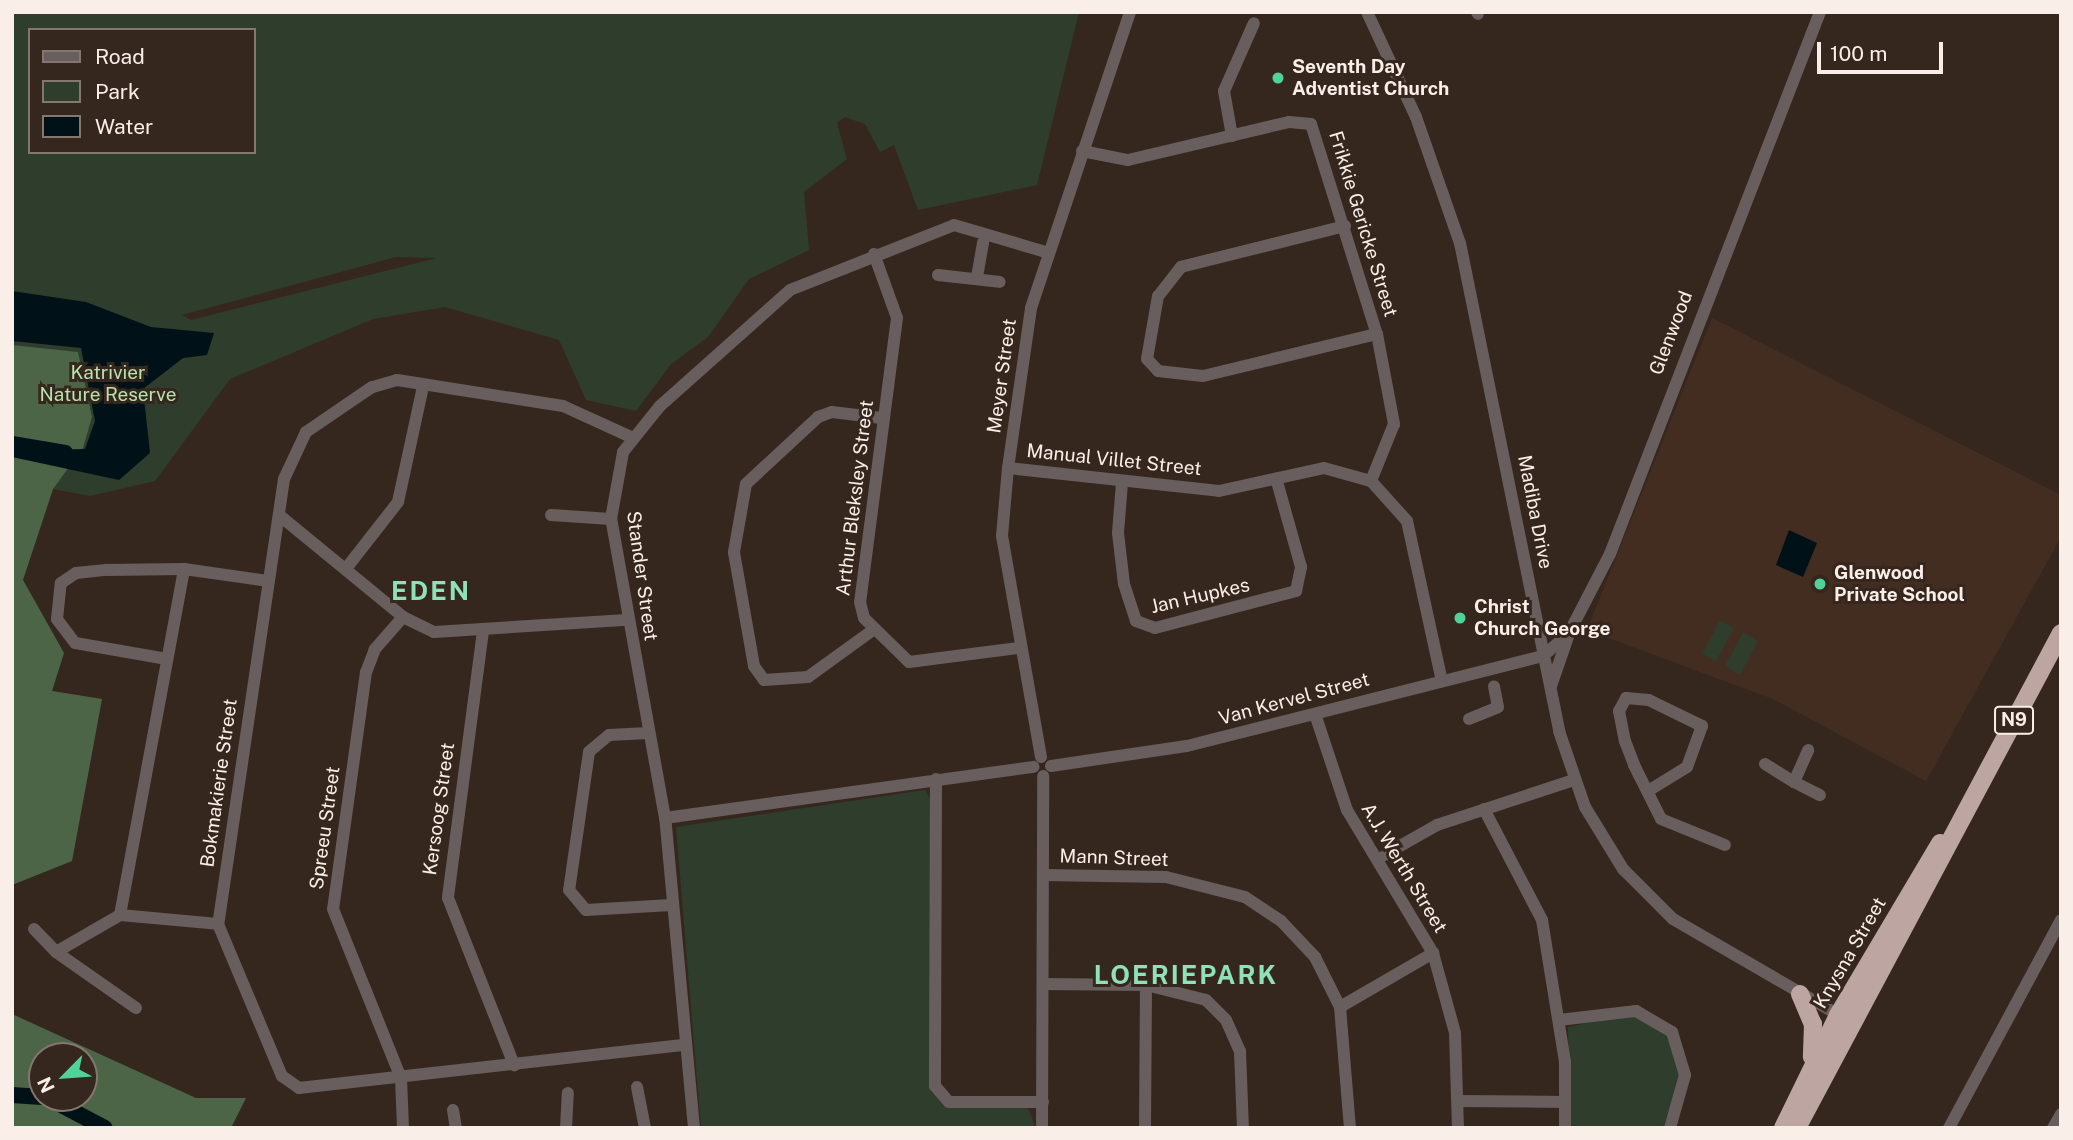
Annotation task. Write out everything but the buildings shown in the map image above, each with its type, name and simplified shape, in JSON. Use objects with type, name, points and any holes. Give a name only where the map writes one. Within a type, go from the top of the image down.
[{"type":"highway","name":"Knysna Street","points":[[1783,1128],[1810,1071],[1846,1019],[1967,807],[2061,634]]},
{"type":"highway","points":[[1800,994],[1814,1033],[1810,1071]]},
{"type":"highway","name":"Knysna Street","points":[[1797,1128],[1846,1019]]},
{"type":"street","name":"Meyer Street","points":[[1042,1128],[1042,767],[1019,648],[1002,536],[1027,326],[1129,12]]},
{"type":"street","name":"Madiba Drive","points":[[1367,12],[1421,128],[1460,243],[1550,689],[1574,780],[1603,841],[1648,897],[1686,928],[1846,1019]]},
{"type":"street","name":"Glenwood","points":[[1543,656],[1569,634],[1610,554],[1820,12]]},
{"type":"street","points":[[1232,136],[1224,91],[1254,23]]},
{"type":"street","name":"Frikkie Gericke Street","points":[[1082,151],[1128,160],[1300,120],[1311,124],[1377,334],[1394,432],[1371,481]]},
{"type":"street","name":"Stander Street","points":[[694,1128],[683,1045],[665,818],[627,620],[611,519],[617,471],[631,437],[783,295],[874,254],[963,224],[1049,253]]},
{"type":"street","points":[[1345,226],[1181,267],[1158,296],[1147,359],[1158,371],[1203,376],[1377,334]]},
{"type":"street","points":[[977,277],[983,243]]},
{"type":"street","name":"Arthur Bleksley Street","points":[[874,254],[897,318],[860,602],[873,629],[909,662],[1019,648]]},
{"type":"street","points":[[939,275],[977,277],[1000,282]]},
{"type":"street","name":"Bokmakierie Street","points":[[218,924],[287,462],[306,432],[385,382],[564,406],[631,437]]},
{"type":"street","points":[[348,566],[398,502],[423,386]]},
{"type":"street","points":[[873,629],[808,677],[764,680],[754,666],[734,552],[746,484],[818,417],[832,412],[882,418]]},
{"type":"street","name":"Manual Villet Street","points":[[1008,468],[1122,483],[1219,491],[1324,468],[1371,481]]},
{"type":"street","name":"Jan Hupkes","points":[[1122,483],[1118,533],[1124,584],[1136,621],[1155,628],[1296,590],[1301,568],[1276,478]]},
{"type":"street","points":[[1371,481],[1408,521],[1442,681]]},
{"type":"street","points":[[279,515],[348,566],[403,617],[434,632],[627,620]]},
{"type":"street","points":[[551,515],[611,519]]},
{"type":"street","points":[[167,659],[75,643],[61,626],[54,600],[61,583],[76,573],[184,569],[268,581]]},
{"type":"street","points":[[120,915],[184,569]]},
{"type":"street","name":"Spreeu Street","points":[[403,617],[374,649],[366,672],[333,909],[401,1078],[403,1128]]},
{"type":"street","name":"Kersoog Street","points":[[483,631],[448,898],[514,1065]]},
{"type":"street","points":[[1550,689],[1569,634]]},
{"type":"street","name":"Van Kervel Street","points":[[665,818],[1187,746],[1543,656]]},
{"type":"street","points":[[1469,719],[1497,708],[1494,686]]},
{"type":"street","points":[[1648,791],[1687,767],[1702,726],[1649,700],[1626,698],[1619,711],[1625,741],[1648,791],[1672,828],[1725,845]]},
{"type":"street","name":"A.J. Werth Street","points":[[1315,714],[1341,798],[1433,953],[1455,1033],[1458,1128]]},
{"type":"street","points":[[648,733],[608,735],[589,752],[569,890],[586,910],[671,905]]},
{"type":"street","points":[[1794,782],[1808,750]]},
{"type":"street","points":[[1765,764],[1820,795]]},
{"type":"street","points":[[936,779],[934,1086],[949,1102],[1043,1102]]},
{"type":"street","points":[[1377,859],[1437,825],[1574,780]]},
{"type":"street","points":[[1484,809],[1542,920],[1559,1020],[1565,1128]]},
{"type":"street","name":"Mann Street","points":[[1044,875],[1166,877],[1245,897],[1306,944],[1340,1007],[1350,1128]]},
{"type":"street","points":[[56,952],[120,915],[218,924],[289,1084],[304,1088],[683,1045]]},
{"type":"street","points":[[1949,1128],[2061,920]]},
{"type":"street","points":[[34,929],[56,952],[136,1008]]},
{"type":"street","points":[[1340,1007],[1433,953]]},
{"type":"street","points":[[1043,984],[1146,985],[1188,992],[1226,1020],[1242,1061],[1242,1128]]},
{"type":"street","points":[[1145,1128],[1146,985]]},
{"type":"street","points":[[1559,1020],[1636,1011],[1672,1032],[1685,1075],[1670,1128]]},
{"type":"street","points":[[637,1087],[645,1128]]},
{"type":"street","points":[[566,1128],[568,1093]]},
{"type":"street","points":[[1458,1101],[1565,1102]]},
{"type":"street","points":[[453,1110],[456,1128]]},
{"type":"street","points":[[2053,1128],[2061,1114]]},
{"type":"shaded area","name":"Glenwood Private School","points":[[1712,318],[2061,495],[2061,537],[1926,781],[1773,699],[1587,630]]},
{"type":"green space","name":"Katrivier Nature Reserve","points":[[12,12],[1079,12],[1037,185],[918,210],[894,145],[880,152],[865,124],[845,117],[837,123],[847,159],[804,192],[809,250],[749,279],[708,337],[671,364],[636,411],[586,400],[559,340],[445,307],[373,319],[230,379],[155,481],[90,496],[53,489],[23,580],[64,653],[52,691],[102,699],[72,861],[12,885]],"holes":[[[396,257],[437,258],[191,320],[182,315]]]},
{"type":"green space","points":[[12,345],[78,352],[92,417],[83,448],[53,489],[23,580],[64,653],[52,691],[102,699],[72,861],[12,885]]},
{"type":"green space","points":[[1720,620],[1734,628],[1716,661],[1702,654]]},
{"type":"green space","points":[[1743,632],[1758,641],[1740,675],[1725,666]]},
{"type":"green space","points":[[925,790],[931,800],[931,1092],[947,1105],[1028,1108],[1036,1128],[701,1128],[676,827]]},
{"type":"green space","points":[[12,1014],[73,1042],[28,1042],[28,1112],[98,1112],[98,1053],[196,1098],[246,1098],[231,1128],[12,1128]]},
{"type":"green space","points":[[1631,1014],[1666,1033],[1674,1047],[1680,1078],[1663,1128],[1569,1128],[1568,1027]]},
{"type":"water","points":[[12,291],[86,302],[151,327],[214,333],[207,355],[183,358],[143,389],[150,453],[119,480],[12,457],[12,442],[40,450],[85,449],[95,421],[81,348],[12,341]]},
{"type":"water","points":[[1789,530],[1817,543],[1803,577],[1776,565]]},
{"type":"waterway","points":[[12,444],[65,453]]},
{"type":"waterway","points":[[12,1095],[28,1096]]},
{"type":"waterway","points":[[75,1112],[105,1128]]},
{"type":"place","name":"Seventh Day Adventist Church","points":[[1278,78]]},
{"type":"place","name":"Glenwood Private School","points":[[1820,584]]},
{"type":"place","name":"Christ Church George","points":[[1460,618]]},
{"type":"district","name":"EDEN","points":[[431,591]]},
{"type":"district","name":"LOERIEPARK","points":[[1186,975]]}]
